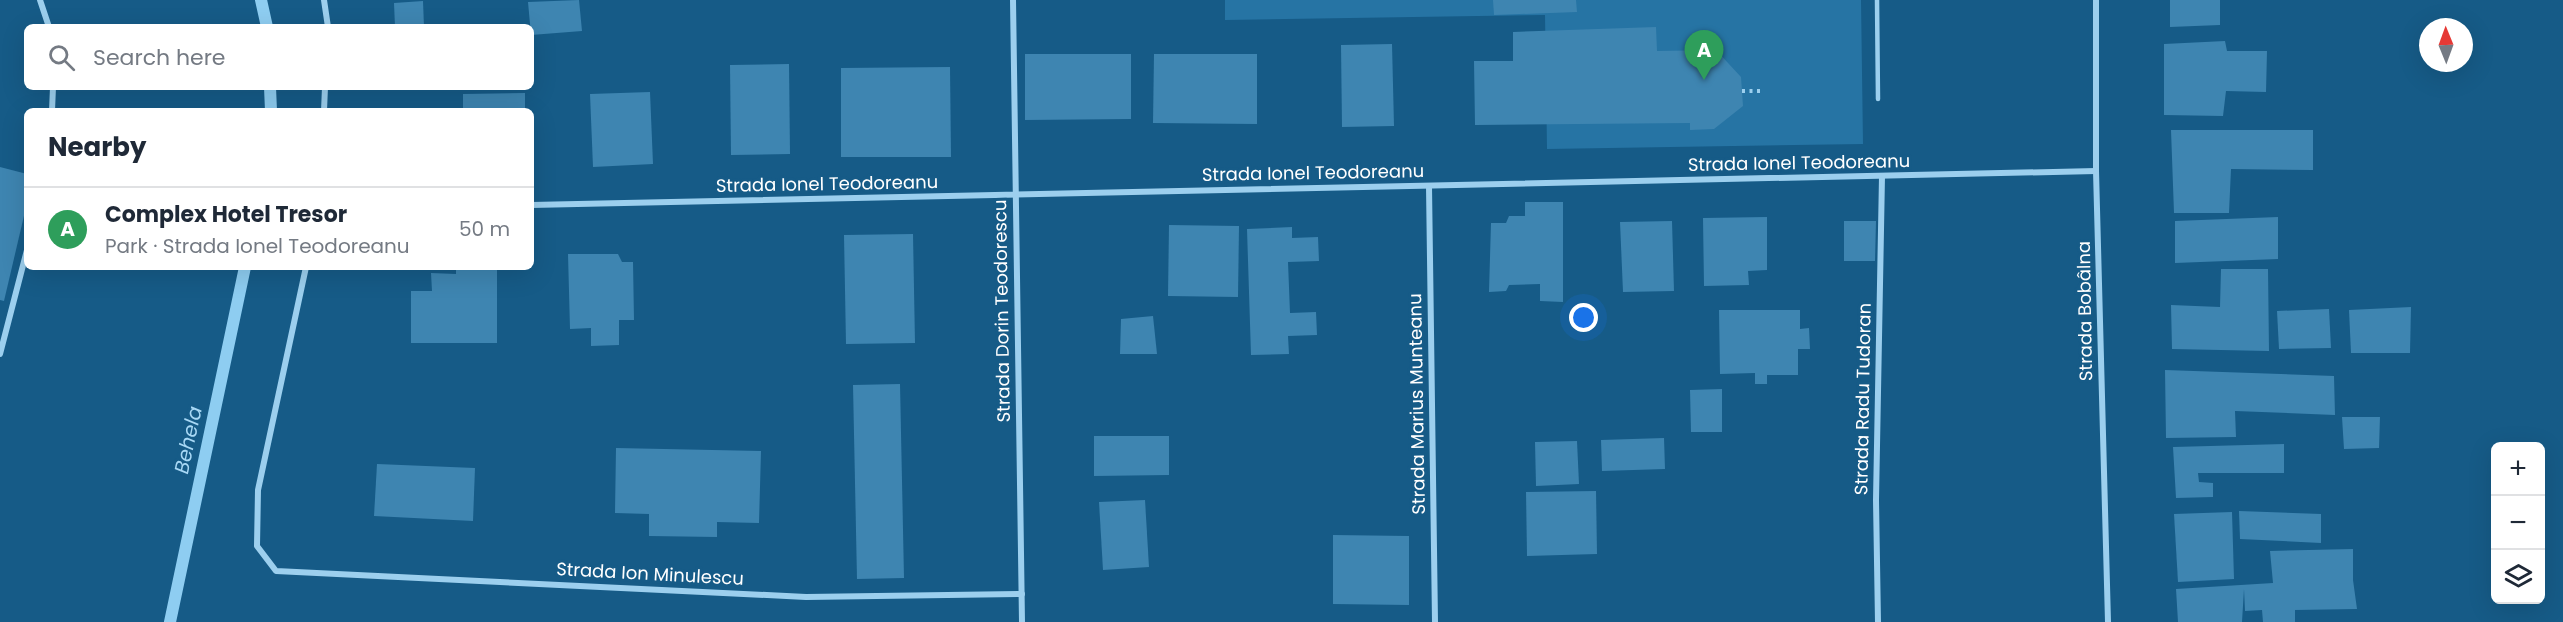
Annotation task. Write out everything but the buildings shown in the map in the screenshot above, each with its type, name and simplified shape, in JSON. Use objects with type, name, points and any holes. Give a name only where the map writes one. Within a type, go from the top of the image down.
[{"type":"street","points":[[40,0],[48,24]]},
{"type":"street","points":[[324,0],[328,24]]},
{"type":"street","name":"Strada Dorin Teodorescu","points":[[1013,0],[1022,622]]},
{"type":"street","name":"Strada Bobâlna","points":[[2096,0],[2096,171],[2108,622]]},
{"type":"street","points":[[52,108],[53,90]]},
{"type":"street","points":[[324,108],[325,90]]},
{"type":"street","name":"Strada Ionel Teodoreanu","points":[[534,205],[2096,171]]},
{"type":"street","name":"Strada Radu Tudoran","points":[[1878,622],[1876,500],[1882,176]]},
{"type":"street","name":"Strada Marius Munteanu","points":[[1429,186],[1435,622]]},
{"type":"street","points":[[0,353],[24,261]]},
{"type":"street","name":"Strada Ion Minulescu","points":[[305,270],[258,490],[258,546],[276,571],[806,597],[1022,594]]},
{"type":"lane","points":[[1877,0],[1878,99]]},
{"type":"path","points":[[1742,91],[1762,91]]},
{"type":"shaded area","points":[[1225,0],[1861,0],[1863,144],[1547,149],[1545,15],[1225,20]]},
{"type":"waterway","name":"Behela","points":[[261,0],[266,24]]},
{"type":"waterway","name":"Behela","points":[[270,90],[271,108]]},
{"type":"waterway","name":"Behela","points":[[170,622],[244,270]]},
{"type":"place","name":"Complex Hotel Tresor","points":[[1704,80]]}]
